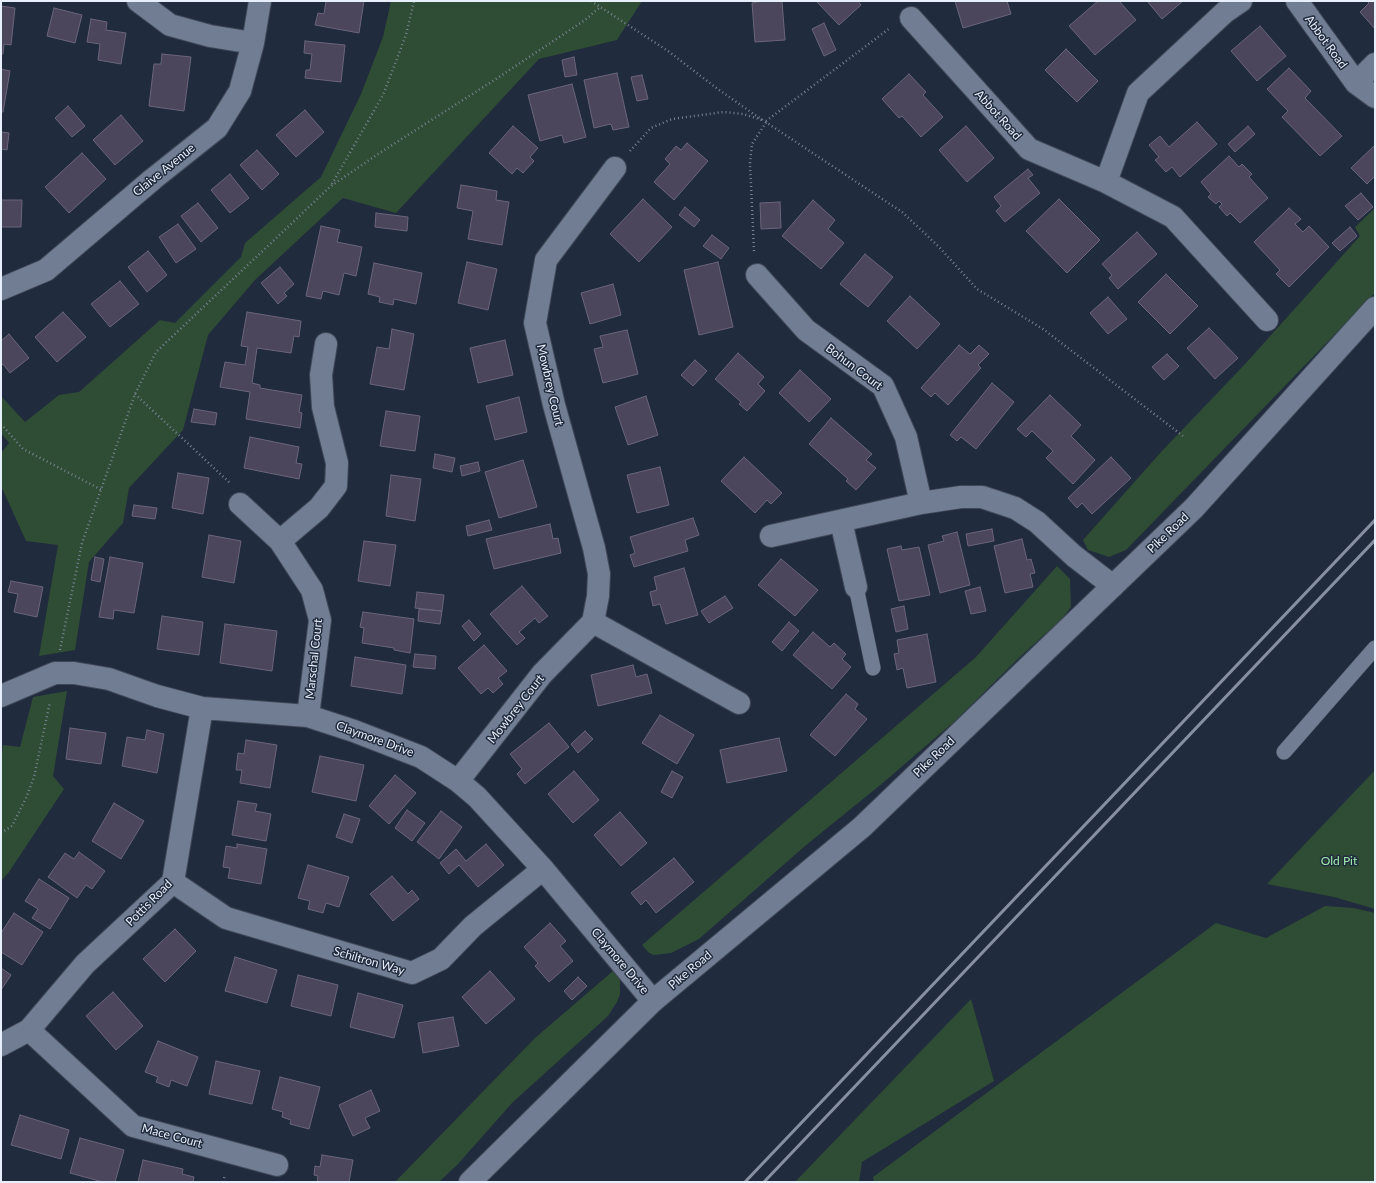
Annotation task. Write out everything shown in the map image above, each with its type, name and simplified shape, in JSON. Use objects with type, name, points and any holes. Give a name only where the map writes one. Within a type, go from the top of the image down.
[{"type":"street","points":[[138,1],[170,25],[210,36],[252,43]]},
{"type":"street","name":"Glaive Avenue","points":[[1,289],[46,270],[152,179],[217,128],[240,91],[252,43],[260,1]]},
{"type":"street","points":[[1106,182],[1138,93],[1226,12],[1241,1]]},
{"type":"street","name":"Abbot Road","points":[[1297,1],[1356,83],[1375,97]]},
{"type":"street","name":"Abbot Road","points":[[902,22],[1029,149],[1106,182],[1173,217],[1267,320]]},
{"type":"street","points":[[1356,83],[1375,64]]},
{"type":"street","name":"Mowbrey Court","points":[[458,782],[542,674],[593,622],[598,596],[599,574],[594,548],[554,405],[535,323],[546,260],[615,168]]},
{"type":"street","name":"Bohun Court","points":[[757,275],[806,330],[883,386],[906,437],[921,502]]},
{"type":"street","name":"Pike Road","points":[[470,1182],[653,1001],[862,827],[1194,508],[1375,308]]},
{"type":"street","points":[[280,541],[319,508],[336,486],[337,463],[323,407],[321,375],[326,344]]},
{"type":"street","points":[[771,536],[921,502],[961,497],[982,497],[1015,508],[1037,522],[1074,556],[1113,586]]},
{"type":"street","name":"Marschal Court","points":[[240,504],[280,541],[312,590],[320,620],[308,716]]},
{"type":"street","points":[[841,521],[856,587]]},
{"type":"street","points":[[593,622],[739,703]]},
{"type":"street","name":"Claymore Drive","points":[[1,696],[54,673],[74,673],[109,679],[157,696],[202,708],[308,716],[354,731],[421,757],[477,797],[543,869],[653,1001]]},
{"type":"street","name":"Pottis Road","points":[[1,1045],[30,1030],[85,964],[174,882],[202,708]]},
{"type":"street","name":"Schiltron Way","points":[[174,882],[226,918],[412,973],[441,959],[473,926],[543,869]]},
{"type":"street","name":"Mace Court","points":[[30,1030],[133,1126],[277,1164]]},
{"type":"lane","points":[[856,587],[873,668]]},
{"type":"lane","points":[[1284,752],[1375,648]]},
{"type":"path","points":[[331,186],[383,95],[406,35],[414,1]]},
{"type":"path","points":[[591,1],[599,8],[668,52],[715,87],[902,212],[939,246],[977,289],[1043,329],[1183,436]]},
{"type":"path","points":[[1,833],[12,826],[26,798],[34,777],[54,673],[82,543],[135,394],[156,352],[331,186],[378,154],[496,79],[561,34],[585,20],[599,8]]},
{"type":"path","points":[[757,275],[750,163],[752,144],[767,121],[902,22]]},
{"type":"path","points":[[615,168],[651,128],[672,119],[724,112],[743,114],[767,121]]},
{"type":"path","points":[[135,394],[242,495],[240,504]]},
{"type":"path","points":[[1,424],[23,449],[102,490]]},
{"type":"green space","points":[[391,1],[642,1],[617,40],[539,59],[396,213],[343,198],[255,280],[208,335],[183,430],[129,488],[123,523],[89,562],[75,650],[39,656],[58,545],[26,541],[1,486],[1,453],[9,443],[1,433],[1,396],[25,422],[59,395],[79,392],[160,320],[175,323],[241,257],[245,243],[321,177],[361,94],[383,37]]},
{"type":"green space","points":[[1375,208],[1375,293],[1126,550],[1109,557],[1088,550],[1083,540],[1161,452],[1246,363],[1360,236],[1355,227]]},
{"type":"green space","points":[[1057,566],[1070,579],[1071,607],[1062,619],[1022,655],[956,720],[884,782],[805,846],[699,939],[671,953],[654,955],[649,953],[642,945],[976,657]]},
{"type":"green space","points":[[67,691],[53,776],[64,789],[9,872],[1,881],[1,761],[3,745],[20,747],[33,697]]},
{"type":"green space","name":"Old Pit","points":[[1375,770],[1375,909],[1334,897],[1267,884]]},
{"type":"green space","points":[[1325,906],[1354,908],[1375,913],[1375,1182],[874,1182],[873,1177],[1216,923],[1266,938]]},
{"type":"green space","points":[[613,971],[620,977],[620,994],[608,1016],[512,1103],[458,1164],[439,1182],[395,1182],[535,1038]]},
{"type":"green space","points":[[971,999],[994,1081],[862,1162],[859,1182],[795,1182]]},
{"type":"building","points":[[326,1],[364,1],[359,33],[315,25],[318,13],[324,14]]},
{"type":"building","points":[[763,1],[782,1],[785,40],[755,42],[752,3]]},
{"type":"building","points":[[816,1],[858,1],[861,5],[839,25]]},
{"type":"building","points":[[955,1],[1007,1],[1011,14],[963,28]]},
{"type":"building","points":[[1098,1],[1119,1],[1136,20],[1095,55],[1069,26]]},
{"type":"building","points":[[1147,1],[1183,1],[1162,19]]},
{"type":"building","points":[[1367,1],[1375,1],[1375,29],[1360,12],[1369,3]]},
{"type":"building","points":[[1,6],[15,8],[11,45],[4,44],[3,54],[1,54]]},
{"type":"building","points":[[54,8],[82,15],[75,43],[47,36]]},
{"type":"building","points":[[91,19],[107,22],[106,30],[126,33],[121,64],[98,60],[100,44],[87,42]]},
{"type":"building","points":[[824,23],[836,50],[824,56],[812,29]]},
{"type":"building","points":[[1260,26],[1286,56],[1257,81],[1231,51]]},
{"type":"building","points":[[305,41],[345,45],[341,82],[305,78],[306,70],[310,70],[312,54],[304,53]]},
{"type":"building","points":[[1066,49],[1098,81],[1077,102],[1045,70]]},
{"type":"building","points":[[162,54],[191,57],[184,111],[149,106],[154,64],[161,64]]},
{"type":"building","points":[[574,57],[577,75],[565,77],[562,60]]},
{"type":"building","points":[[1289,68],[1311,91],[1305,98],[1342,136],[1320,156],[1282,117],[1288,111],[1267,89]]},
{"type":"building","points":[[1,69],[10,71],[3,112],[1,112]]},
{"type":"building","points":[[617,73],[629,127],[613,130],[611,124],[594,128],[584,80]]},
{"type":"building","points":[[909,74],[926,92],[923,95],[943,117],[921,137],[902,116],[899,118],[882,99]]},
{"type":"building","points":[[642,75],[648,99],[637,101],[631,77]]},
{"type":"building","points":[[572,84],[586,137],[564,143],[562,135],[540,141],[528,95]]},
{"type":"building","points":[[68,106],[85,126],[72,137],[55,118]]},
{"type":"building","points":[[305,110],[324,132],[296,157],[276,135]]},
{"type":"building","points":[[121,115],[143,141],[115,165],[93,140]]},
{"type":"building","points":[[1197,122],[1217,144],[1180,177],[1172,167],[1166,172],[1155,160],[1159,157],[1149,145],[1160,136],[1169,147]]},
{"type":"building","points":[[513,126],[538,148],[530,157],[534,161],[523,173],[517,168],[512,174],[489,153]]},
{"type":"building","points":[[966,126],[994,158],[967,182],[939,150]]},
{"type":"building","points":[[1248,126],[1255,134],[1235,152],[1228,144]]},
{"type":"building","points":[[1,132],[9,133],[7,150],[1,149]]},
{"type":"building","points":[[687,143],[708,161],[674,200],[654,182],[670,164],[665,159],[676,146],[681,150]]},
{"type":"building","points":[[1375,145],[1375,176],[1367,184],[1351,168]]},
{"type":"building","points":[[257,150],[279,174],[262,190],[240,165]]},
{"type":"building","points":[[82,153],[106,179],[69,213],[45,187]]},
{"type":"building","points":[[1229,156],[1239,167],[1242,164],[1252,174],[1249,177],[1268,198],[1240,223],[1230,213],[1227,216],[1219,207],[1222,204],[1219,201],[1216,204],[1208,197],[1211,194],[1201,182]]},
{"type":"building","points":[[1028,169],[1033,175],[1028,178],[1040,193],[1005,222],[996,211],[1001,206],[994,197]]},
{"type":"building","points":[[230,174],[249,198],[230,213],[211,190]]},
{"type":"building","points":[[461,185],[497,191],[496,200],[509,202],[502,245],[468,239],[473,211],[457,208]]},
{"type":"building","points":[[1361,193],[1373,207],[1358,220],[1345,206]]},
{"type":"building","points":[[643,199],[672,227],[639,262],[610,234]]},
{"type":"building","points":[[1059,199],[1100,240],[1067,273],[1026,231]]},
{"type":"building","points":[[1,200],[22,200],[21,227],[1,227]]},
{"type":"building","points":[[813,200],[835,220],[828,229],[844,243],[821,269],[782,236]]},
{"type":"building","points":[[780,202],[781,228],[761,229],[760,203]]},
{"type":"building","points":[[198,203],[218,228],[201,242],[181,216]]},
{"type":"building","points":[[685,207],[700,220],[694,227],[679,215]]},
{"type":"building","points":[[1289,208],[1301,219],[1295,224],[1303,232],[1309,226],[1329,247],[1289,287],[1276,274],[1280,270],[1254,242]]},
{"type":"building","points":[[376,213],[408,217],[407,231],[375,227]]},
{"type":"building","points":[[178,224],[196,249],[176,263],[159,237]]},
{"type":"building","points":[[321,226],[340,230],[337,242],[362,247],[356,276],[344,273],[339,295],[323,291],[321,299],[306,296]]},
{"type":"building","points":[[1350,227],[1357,236],[1340,251],[1332,243]]},
{"type":"building","points":[[1137,232],[1157,254],[1118,289],[1109,278],[1112,275],[1102,264]]},
{"type":"building","points":[[712,235],[729,248],[721,259],[703,246]]},
{"type":"building","points":[[148,251],[167,275],[147,292],[128,267]]},
{"type":"building","points":[[865,254],[893,277],[868,307],[840,284]]},
{"type":"building","points":[[467,262],[497,269],[488,310],[458,303]]},
{"type":"building","points":[[718,262],[733,327],[699,335],[684,270]]},
{"type":"building","points":[[374,263],[422,273],[416,304],[394,299],[393,305],[379,302],[380,297],[368,294]]},
{"type":"building","points":[[280,267],[294,284],[284,293],[287,296],[278,304],[261,283]]},
{"type":"building","points":[[1166,274],[1198,306],[1170,334],[1138,302]]},
{"type":"building","points":[[120,281],[139,304],[110,327],[91,304]]},
{"type":"building","points":[[613,284],[621,315],[590,324],[581,293]]},
{"type":"building","points":[[910,296],[940,324],[917,349],[887,321]]},
{"type":"building","points":[[1108,297],[1127,319],[1108,334],[1090,313]]},
{"type":"building","points":[[63,312],[86,337],[57,362],[35,337]]},
{"type":"building","points":[[247,312],[301,321],[299,337],[294,336],[291,353],[257,348],[252,383],[260,385],[260,388],[302,395],[299,412],[302,413],[300,428],[246,419],[250,392],[220,387],[225,362],[245,365],[248,347],[241,346]]},
{"type":"building","points":[[1209,328],[1238,358],[1215,379],[1187,348]]},
{"type":"building","points":[[392,329],[414,334],[404,390],[370,384],[377,347],[389,349]]},
{"type":"building","points":[[627,330],[638,374],[603,383],[594,349],[603,347],[600,336]]},
{"type":"building","points":[[9,334],[29,358],[10,373],[3,364],[1,366],[1,341]]},
{"type":"building","points":[[505,340],[513,375],[478,383],[470,348]]},
{"type":"building","points":[[959,345],[970,354],[979,345],[989,354],[978,365],[981,368],[948,405],[935,393],[931,397],[921,388]]},
{"type":"building","points":[[738,353],[764,377],[758,384],[765,391],[747,411],[739,404],[741,402],[715,379]]},
{"type":"building","points":[[1167,354],[1179,366],[1164,380],[1152,367]]},
{"type":"building","points":[[695,360],[707,371],[693,386],[681,375]]},
{"type":"building","points":[[800,370],[831,399],[809,422],[779,393]]},
{"type":"building","points":[[992,383],[1014,402],[976,449],[961,437],[957,441],[950,435]]},
{"type":"building","points":[[1050,395],[1081,425],[1071,436],[1095,460],[1073,484],[1046,458],[1053,451],[1032,431],[1026,437],[1017,429]]},
{"type":"building","points":[[646,396],[658,435],[628,445],[615,407]]},
{"type":"building","points":[[519,397],[527,432],[495,440],[486,406]]},
{"type":"building","points":[[194,409],[217,413],[215,425],[191,422]]},
{"type":"building","points":[[386,411],[420,416],[415,451],[380,446]]},
{"type":"building","points":[[831,418],[872,454],[866,460],[876,468],[856,490],[846,481],[848,479],[809,444]]},
{"type":"building","points":[[250,437],[299,447],[296,463],[302,464],[299,479],[244,468]]},
{"type":"building","points":[[435,454],[455,458],[452,472],[433,468]]},
{"type":"building","points":[[744,457],[782,493],[771,504],[767,500],[755,513],[721,481]]},
{"type":"building","points":[[1111,457],[1131,478],[1092,514],[1082,503],[1077,508],[1068,498]]},
{"type":"building","points":[[523,460],[537,507],[499,518],[485,472]]},
{"type":"building","points":[[478,462],[480,471],[462,476],[460,466]]},
{"type":"building","points":[[660,467],[669,505],[637,513],[627,475]]},
{"type":"building","points":[[178,473],[209,478],[203,514],[172,508]]},
{"type":"building","points":[[391,475],[421,479],[415,521],[386,516]]},
{"type":"building","points":[[134,505],[157,508],[155,519],[132,516]]},
{"type":"building","points":[[693,518],[699,535],[685,540],[688,551],[634,567],[630,555],[635,553],[630,537]]},
{"type":"building","points":[[489,520],[492,530],[468,536],[466,526]]},
{"type":"building","points":[[550,524],[553,539],[558,538],[561,553],[494,569],[486,539]]},
{"type":"building","points":[[992,529],[994,541],[968,546],[966,534]]},
{"type":"building","points":[[957,532],[970,585],[940,593],[928,545],[944,541],[942,536]]},
{"type":"building","points":[[209,535],[241,541],[234,583],[202,577]]},
{"type":"building","points":[[1022,539],[1027,560],[1031,559],[1035,573],[1030,574],[1033,587],[1005,593],[994,546]]},
{"type":"building","points":[[364,541],[396,545],[390,586],[358,581]]},
{"type":"building","points":[[901,546],[902,550],[919,547],[930,595],[899,601],[887,549]]},
{"type":"building","points":[[95,557],[104,559],[100,582],[91,580]]},
{"type":"building","points":[[110,557],[143,563],[134,613],[114,610],[113,619],[99,617]]},
{"type":"building","points":[[781,559],[818,590],[795,616],[758,585]]},
{"type":"building","points":[[684,568],[698,615],[666,624],[660,604],[653,606],[650,592],[657,590],[654,577]]},
{"type":"building","points":[[11,581],[43,587],[37,617],[14,612],[18,594],[8,592]]},
{"type":"building","points":[[522,586],[548,616],[539,623],[535,618],[519,632],[525,638],[517,645],[490,614]]},
{"type":"building","points":[[980,587],[986,611],[971,614],[965,591]]},
{"type":"building","points":[[417,592],[444,595],[442,611],[415,608]]},
{"type":"building","points":[[725,596],[733,608],[709,623],[701,611]]},
{"type":"building","points":[[904,606],[908,629],[896,632],[891,609]]},
{"type":"building","points":[[419,609],[442,611],[440,624],[418,621]]},
{"type":"building","points":[[363,612],[414,619],[410,653],[394,650],[394,648],[362,643],[364,628],[360,627]]},
{"type":"building","points":[[162,616],[203,622],[199,655],[157,649]]},
{"type":"building","points":[[469,620],[481,634],[474,641],[462,626]]},
{"type":"building","points":[[789,622],[799,631],[782,651],[772,642]]},
{"type":"building","points":[[225,624],[277,631],[272,671],[220,663]]},
{"type":"building","points":[[813,632],[830,647],[834,643],[846,654],[842,659],[851,667],[832,689],[793,655]]},
{"type":"building","points":[[927,634],[936,682],[907,688],[903,668],[897,670],[894,654],[899,653],[897,640]]},
{"type":"building","points":[[484,645],[507,671],[498,678],[503,684],[493,693],[488,688],[481,694],[458,668]]},
{"type":"building","points":[[415,654],[436,656],[435,669],[413,667]]},
{"type":"building","points":[[355,657],[406,665],[402,694],[351,686]]},
{"type":"building","points":[[633,665],[636,677],[647,674],[652,693],[598,706],[591,675]]},
{"type":"building","points":[[846,694],[858,704],[855,709],[867,719],[835,756],[810,735]]},
{"type":"building","points":[[660,715],[694,735],[677,764],[642,743]]},
{"type":"building","points":[[549,723],[569,747],[525,784],[517,774],[522,769],[510,754]]},
{"type":"building","points":[[70,728],[106,733],[101,764],[66,759]]},
{"type":"building","points":[[147,730],[164,734],[157,773],[122,766],[127,737],[145,740]]},
{"type":"building","points":[[585,731],[593,739],[578,753],[571,744]]},
{"type":"building","points":[[779,738],[787,771],[727,783],[720,750]]},
{"type":"building","points":[[246,740],[277,745],[270,788],[240,783],[242,770],[236,770],[238,753],[244,754]]},
{"type":"building","points":[[320,756],[364,765],[356,801],[312,792]]},
{"type":"building","points":[[574,771],[599,800],[573,823],[548,794]]},
{"type":"building","points":[[672,771],[683,777],[672,798],[661,792]]},
{"type":"building","points":[[395,775],[416,793],[389,824],[369,806]]},
{"type":"building","points":[[238,801],[257,804],[255,811],[271,814],[266,841],[232,835]]},
{"type":"building","points":[[114,803],[144,821],[121,859],[92,841]]},
{"type":"building","points":[[407,810],[425,823],[412,841],[395,828]]},
{"type":"building","points":[[441,811],[462,827],[439,859],[417,842]]},
{"type":"building","points":[[620,812],[647,843],[621,866],[594,835]]},
{"type":"building","points":[[344,814],[360,819],[352,843],[336,837]]},
{"type":"building","points":[[237,844],[267,849],[261,884],[228,878],[230,868],[223,867],[226,846],[237,848]]},
{"type":"building","points":[[486,844],[504,865],[478,887],[459,865],[449,874],[440,863],[456,849],[466,861]]},
{"type":"building","points":[[79,852],[105,871],[92,889],[86,885],[77,898],[48,877],[65,853],[74,859]]},
{"type":"building","points":[[674,858],[694,882],[656,913],[646,900],[641,905],[631,893]]},
{"type":"building","points":[[308,865],[349,877],[339,907],[326,903],[323,913],[308,909],[310,901],[298,898]]},
{"type":"building","points":[[392,876],[408,894],[412,890],[419,899],[393,921],[370,894]]},
{"type":"building","points":[[39,879],[69,898],[50,929],[32,918],[38,909],[25,901]]},
{"type":"building","points":[[14,913],[43,932],[22,965],[1,952],[1,933]]},
{"type":"building","points":[[550,923],[566,941],[560,946],[573,961],[549,982],[535,966],[538,963],[524,947]]},
{"type":"building","points":[[175,929],[196,951],[165,982],[143,959]]},
{"type":"building","points":[[235,957],[277,970],[267,1003],[225,991]]},
{"type":"building","points":[[1,968],[11,975],[1,990]]},
{"type":"building","points":[[490,971],[515,999],[486,1024],[462,997]]},
{"type":"building","points":[[298,975],[338,985],[331,1016],[291,1006]]},
{"type":"building","points":[[578,977],[587,986],[572,1000],[564,991]]},
{"type":"building","points":[[113,992],[143,1026],[116,1050],[86,1016]]},
{"type":"building","points":[[358,993],[403,1005],[394,1038],[350,1027]]},
{"type":"building","points":[[453,1017],[459,1046],[423,1053],[418,1023]]},
{"type":"building","points":[[158,1041],[198,1057],[187,1086],[171,1080],[169,1087],[156,1082],[158,1077],[145,1072]]},
{"type":"building","points":[[216,1061],[260,1071],[252,1104],[209,1094]]},
{"type":"building","points":[[280,1077],[320,1087],[309,1129],[290,1124],[291,1120],[282,1117],[283,1112],[272,1109]]},
{"type":"building","points":[[371,1090],[380,1111],[365,1118],[370,1128],[353,1136],[339,1105]]},
{"type":"building","points":[[20,1115],[69,1130],[61,1159],[11,1145]]},
{"type":"building","points":[[80,1138],[124,1150],[115,1182],[103,1182],[70,1173]]},
{"type":"building","points":[[322,1155],[353,1160],[349,1182],[317,1182],[318,1176],[314,1175],[315,1166],[320,1167]]},
{"type":"building","points":[[143,1160],[183,1169],[182,1174],[194,1177],[193,1182],[138,1182]]},
{"type":"railway","points":[[745,1182],[1375,520]]},
{"type":"railway","points":[[764,1182],[1375,540]]}]
